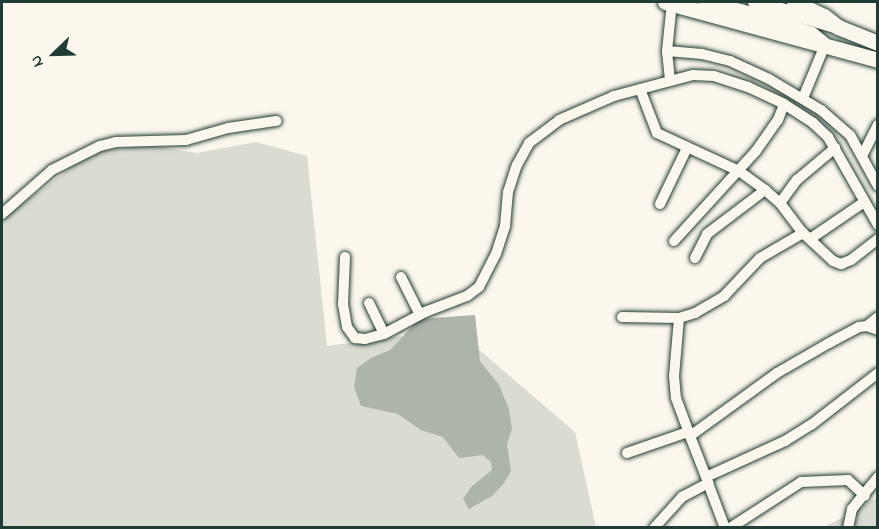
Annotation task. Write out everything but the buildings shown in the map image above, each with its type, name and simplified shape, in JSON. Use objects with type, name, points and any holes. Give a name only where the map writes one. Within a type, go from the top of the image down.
[{"type":"highway","points":[[669,2],[804,42],[825,45],[878,60]]},
{"type":"highway","points":[[794,2],[824,15],[838,27],[878,43]]},
{"type":"main road","points":[[705,2],[815,28],[838,27]]},
{"type":"main road","points":[[754,2],[815,28],[825,45]]},
{"type":"street","points":[[669,2],[667,51],[670,80]]},
{"type":"street","points":[[803,98],[825,45]]},
{"type":"street","points":[[667,51],[702,54],[730,61],[803,98],[850,135],[878,186]]},
{"type":"street","points":[[345,257],[343,304],[351,335],[365,339],[384,334],[420,315],[455,302],[479,287],[505,226],[508,192],[517,165],[530,143],[559,120],[614,96],[693,75],[714,76],[748,87],[784,104],[813,123],[835,147],[878,225]]},
{"type":"street","points":[[640,89],[657,133],[739,171],[780,203],[806,236],[833,261],[841,264],[878,239]]},
{"type":"street","points":[[674,241],[739,171],[778,120],[784,104]]},
{"type":"street","points":[[2,214],[52,171],[100,146],[116,142],[186,140],[228,128],[276,121]]},
{"type":"street","points":[[862,156],[878,125]]},
{"type":"street","points":[[780,203],[797,180],[835,147]]},
{"type":"street","points":[[660,204],[687,148]]},
{"type":"street","points":[[695,258],[707,234],[765,190]]},
{"type":"street","points":[[622,317],[679,318],[713,304],[731,290],[760,258],[806,236],[864,202]]},
{"type":"street","points":[[401,277],[420,315]]},
{"type":"street","points":[[369,303],[384,334]]},
{"type":"street","points":[[627,453],[689,434],[777,373],[856,328],[872,328],[878,317]]},
{"type":"street","points":[[679,318],[674,376],[676,398],[727,528],[801,482],[848,480],[865,496]]},
{"type":"street","points":[[654,528],[682,497],[707,480],[785,441],[811,425],[878,373]]},
{"type":"street","points":[[848,528],[852,509],[865,496],[878,477]]},
{"type":"shaded area","points":[[256,142],[307,156],[327,346],[455,329],[575,432],[596,527],[2,528],[2,220],[91,152],[149,145],[197,153]]},
{"type":"shaded area","points":[[475,315],[480,361],[499,385],[509,409],[512,429],[507,444],[511,471],[492,496],[469,509],[463,499],[471,487],[492,470],[491,462],[483,455],[459,458],[443,437],[421,430],[398,414],[361,406],[354,387],[357,368],[371,358],[390,350],[419,319]]},
{"type":"shaded area","points":[[877,498],[877,527],[825,527]]}]
